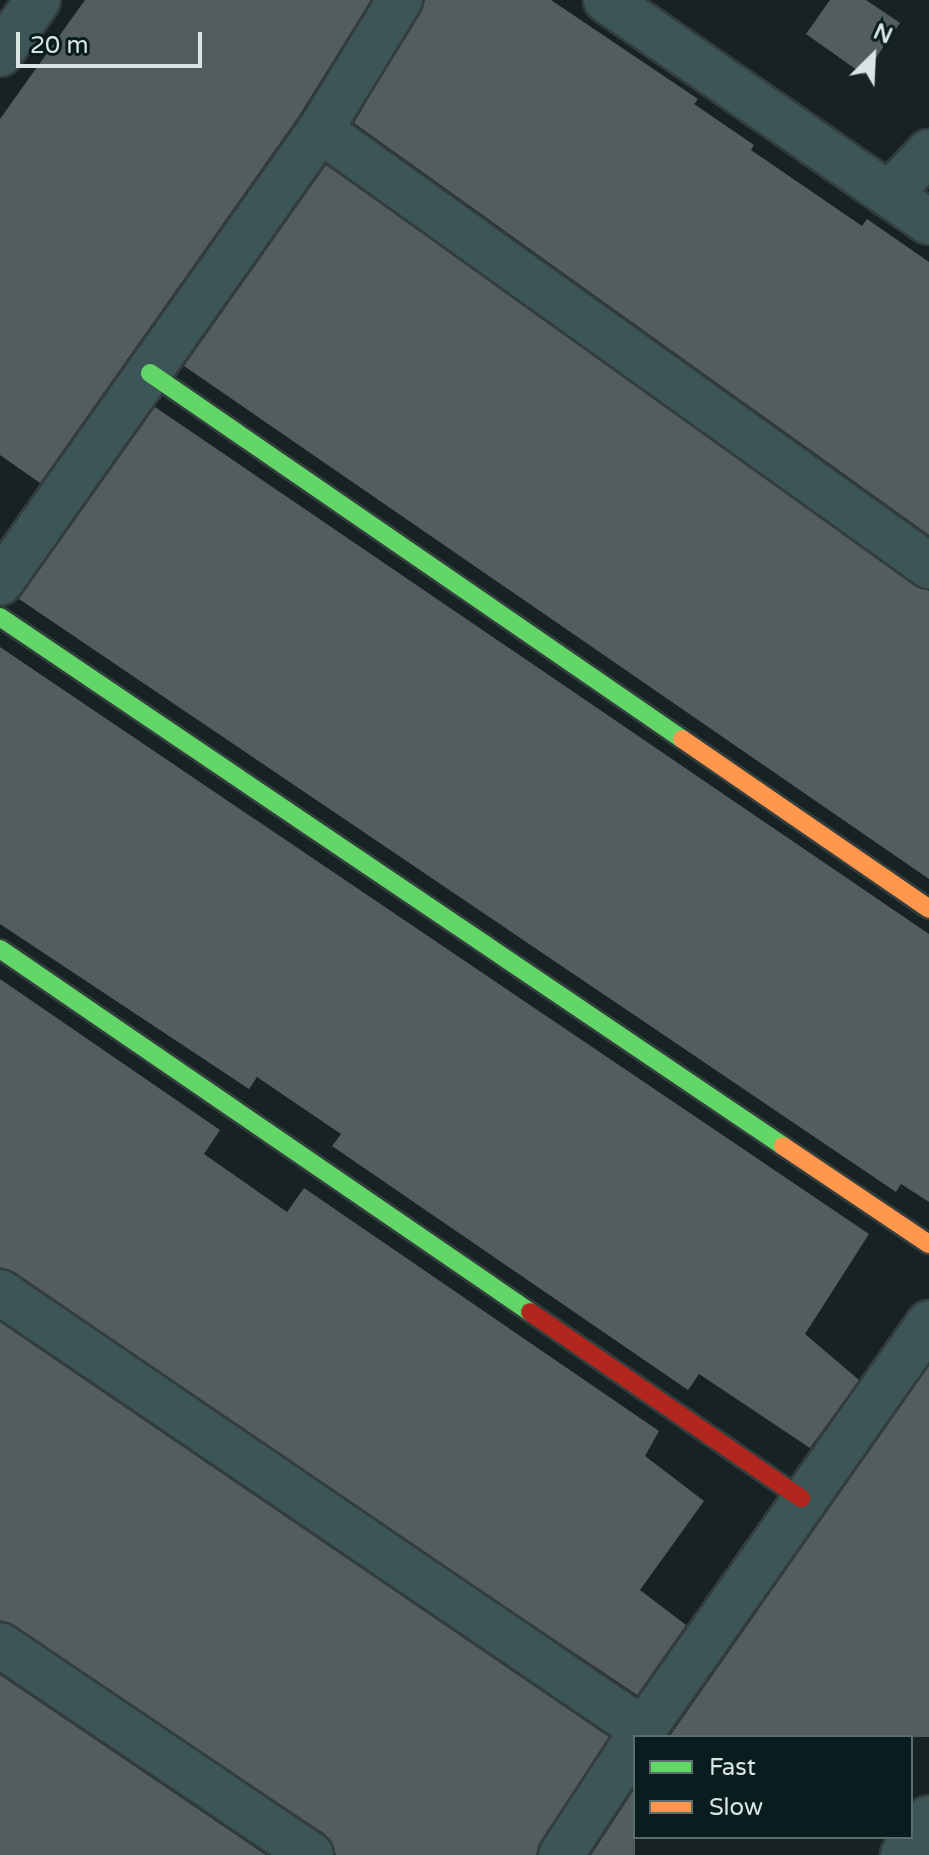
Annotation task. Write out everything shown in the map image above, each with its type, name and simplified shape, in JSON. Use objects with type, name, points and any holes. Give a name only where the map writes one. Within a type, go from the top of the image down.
[{"type":"street","points":[[0,54],[38,0]]},
{"type":"street","points":[[0,583],[320,130],[400,0]]},
{"type":"street","points":[[606,0],[929,222]]},
{"type":"street","points":[[320,130],[929,566]]},
{"type":"street","points":[[889,195],[929,152]]},
{"type":"street","points":[[150,373],[929,909]]},
{"type":"street","points":[[0,617],[929,1244]]},
{"type":"street","points":[[0,949],[801,1498]]},
{"type":"street","points":[[0,1292],[638,1735]]},
{"type":"street","points":[[640,1735],[801,1498],[929,1323]]},
{"type":"street","points":[[0,1645],[311,1855]]},
{"type":"street","points":[[561,1855],[633,1745]]},
{"type":"street","points":[[903,1855],[929,1818]]},
{"type":"building","points":[[85,0],[371,0],[299,116],[40,483],[0,455],[0,119]]},
{"type":"building","points":[[425,0],[551,0],[698,99],[694,104],[754,145],[751,150],[862,226],[867,219],[929,262],[929,535],[354,123]]},
{"type":"building","points":[[830,0],[866,0],[900,23],[864,75],[806,34]]},
{"type":"building","points":[[326,165],[929,591],[929,879],[184,366]]},
{"type":"building","points":[[155,407],[929,934],[929,1202],[901,1184],[896,1192],[19,599]]},
{"type":"building","points":[[0,647],[869,1234],[805,1334],[859,1380],[810,1448],[699,1374],[688,1390],[332,1146],[341,1134],[257,1077],[249,1089],[0,924]]},
{"type":"building","points":[[0,979],[220,1130],[204,1154],[287,1212],[304,1188],[659,1431],[645,1456],[704,1501],[640,1590],[686,1625],[637,1695],[0,1267]]},
{"type":"building","points":[[0,1322],[609,1737],[536,1855],[336,1855],[325,1834],[0,1620]]},
{"type":"building","points":[[929,1366],[929,1737],[670,1735]]},
{"type":"building","points":[[0,1675],[266,1855],[0,1855]]},
{"type":"building","points":[[633,1791],[635,1855],[591,1855]]},
{"type":"traffic: fast","points":[[150,373],[682,739]]},
{"type":"traffic: fast","points":[[0,617],[783,1146]]},
{"type":"traffic: fast","points":[[0,949],[530,1312]]},
{"type":"traffic: slow","points":[[682,739],[929,909]]},
{"type":"traffic: slow","points":[[783,1146],[929,1244]]},
{"type":"traffic: jam","points":[[530,1312],[801,1498]]}]
